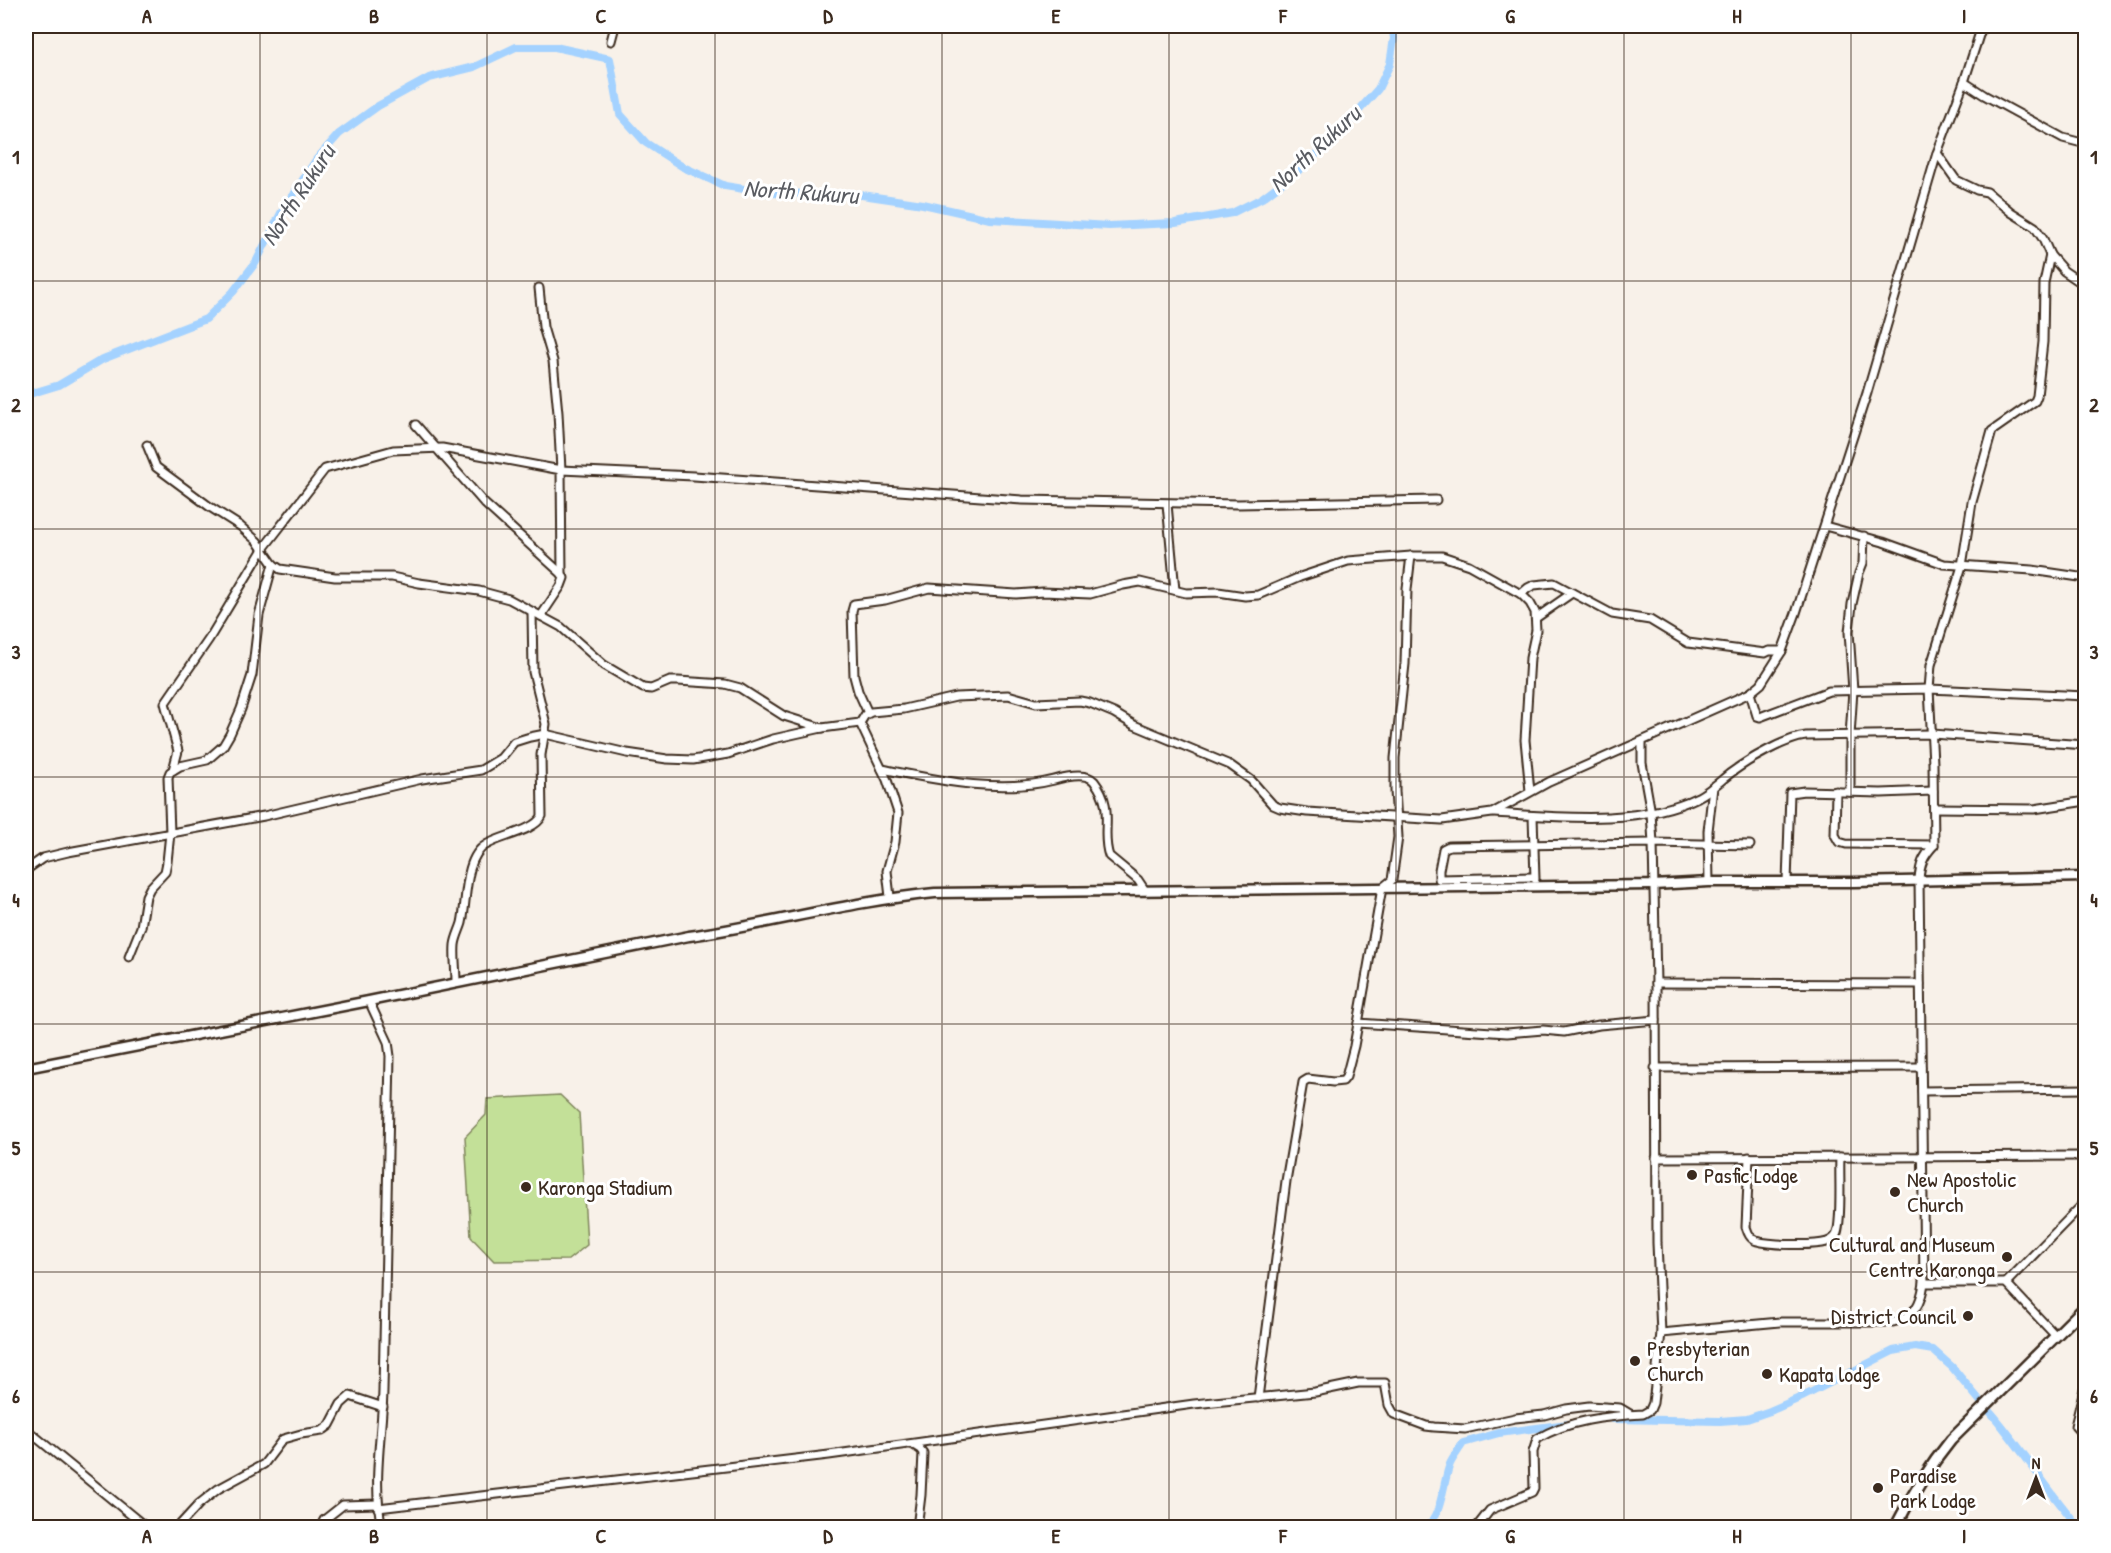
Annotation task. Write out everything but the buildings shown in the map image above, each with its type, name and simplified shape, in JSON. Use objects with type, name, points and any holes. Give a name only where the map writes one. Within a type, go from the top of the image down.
[{"type":"highway","points":[[1895,1527],[1932,1463],[1951,1440],[2085,1306]]},
{"type":"main road","points":[[26,1068],[891,897],[935,893],[1382,888],[1535,882],[1653,885],[1709,882],[1854,882],[2085,877]]},
{"type":"street","points":[[611,40],[615,26]]},
{"type":"street","points":[[1492,813],[1530,791],[1750,693],[1761,684],[1782,651],[1867,393],[1936,153],[1964,82],[1982,26]]},
{"type":"street","points":[[1964,82],[2063,138],[2085,144]]},
{"type":"street","points":[[1936,153],[1956,180],[1987,192],[2011,212],[2035,227],[2050,255],[2064,271],[2085,286]]},
{"type":"street","points":[[1660,1333],[1780,1322],[1893,1322],[1904,1320],[1916,1310],[1924,1283],[1919,880],[1923,857],[1934,845],[1929,690],[1934,654],[1962,566],[1971,508],[1992,431],[2035,401],[2037,396],[2043,333],[2044,283],[2050,255]]},
{"type":"street","points":[[539,288],[543,327],[553,361],[561,470],[562,574],[564,578],[541,616]]},
{"type":"street","points":[[416,425],[485,504],[562,574]]},
{"type":"street","points":[[147,446],[156,467],[240,526],[280,569],[335,577],[392,577],[479,591],[517,602],[561,627],[604,665],[643,688],[651,689],[670,681],[725,684],[740,688],[784,716],[822,728]]},
{"type":"street","points":[[129,957],[141,927],[146,896],[150,888],[165,872],[170,833],[168,777],[173,770],[178,751],[165,703],[209,639],[263,549],[325,469],[393,450],[442,448],[561,470],[694,476],[1022,500],[1167,504],[1436,500]]},
{"type":"street","points":[[1167,504],[1175,591]]},
{"type":"street","points":[[1825,526],[1864,536],[1944,564],[2032,570],[2085,578]]},
{"type":"street","points":[[1850,792],[1853,690],[1849,632],[1852,604],[1863,564],[1864,536]]},
{"type":"street","points":[[1258,1398],[1286,1181],[1303,1082],[1308,1079],[1343,1081],[1354,1046],[1382,888],[1392,880],[1398,843],[1395,758],[1405,664],[1407,589],[1411,556]]},
{"type":"street","points":[[868,712],[854,676],[852,611],[854,604],[885,600],[929,588],[1016,594],[1043,592],[1096,594],[1140,582],[1175,591],[1218,592],[1236,596],[1258,595],[1300,577],[1348,561],[1442,556],[1460,561],[1521,594],[1530,603],[1536,618],[1530,658],[1525,740],[1530,791]]},
{"type":"street","points":[[173,770],[180,766],[207,760],[223,746],[230,734],[252,675],[259,615],[273,564]]},
{"type":"street","points":[[1521,594],[1528,588],[1557,584],[1612,614],[1650,620],[1688,643],[1765,653],[1782,651]]},
{"type":"street","points":[[1536,618],[1572,592]]},
{"type":"street","points":[[456,982],[455,946],[475,856],[484,845],[532,826],[540,820],[543,805],[542,748],[546,734],[544,714],[533,672],[532,612]]},
{"type":"street","points":[[1750,693],[1757,716],[1760,717],[1823,693],[1853,690],[1929,690],[2085,696]]},
{"type":"street","points":[[26,870],[38,860],[91,847],[309,807],[422,779],[481,770],[496,763],[514,742],[546,734],[627,753],[693,760],[728,754],[774,739],[822,728],[860,723],[868,712],[904,709],[956,697],[1008,695],[1036,703],[1080,701],[1090,703],[1107,709],[1134,725],[1230,765],[1251,780],[1273,805],[1280,808],[1307,812],[1451,819],[1492,813],[1593,817],[1651,813],[1699,796],[1743,764],[1787,740],[1806,736],[1932,734],[2085,745]]},
{"type":"street","points":[[860,723],[882,769],[898,813],[897,832],[887,871],[891,897]]},
{"type":"street","points":[[1476,1527],[1490,1510],[1532,1491],[1534,1488],[1533,1452],[1537,1439],[1562,1428],[1592,1420],[1644,1414],[1651,1408],[1660,1333],[1656,1158],[1656,983],[1653,843],[1651,813],[1642,763],[1642,742]]},
{"type":"street","points":[[882,769],[962,784],[1028,785],[1072,777],[1090,778],[1102,795],[1107,812],[1107,852],[1138,880],[1144,889]]},
{"type":"street","points":[[1709,882],[1708,831],[1713,788]]},
{"type":"street","points":[[1836,791],[1835,835],[1839,842],[1934,845]]},
{"type":"street","points":[[1787,882],[1790,793],[1933,791]]},
{"type":"street","points":[[1934,808],[2034,809],[2085,801]]},
{"type":"street","points":[[1533,816],[1533,846],[1535,882],[1439,879],[1443,849],[1449,846],[1533,846],[1653,843],[1750,845]]},
{"type":"street","points":[[1656,983],[1920,984]]},
{"type":"street","points":[[369,1001],[388,1042],[390,1056],[382,1407],[377,1484],[382,1527]]},
{"type":"street","points":[[1358,1023],[1507,1033],[1543,1030],[1564,1032],[1599,1024],[1656,1020]]},
{"type":"street","points":[[1655,1068],[1921,1067]]},
{"type":"street","points":[[1922,1091],[2085,1089]]},
{"type":"street","points":[[1656,1158],[2085,1156]]},
{"type":"street","points":[[1749,1157],[1746,1227],[1755,1241],[1786,1244],[1829,1242],[1838,1232],[1840,1157]]},
{"type":"street","points":[[1924,1283],[2006,1282],[2085,1201]]},
{"type":"street","points":[[2006,1282],[2055,1335]]},
{"type":"street","points":[[2085,1381],[2075,1426],[2085,1438]]},
{"type":"street","points":[[320,1527],[324,1520],[343,1504],[378,1506],[585,1485],[912,1444],[1194,1404],[1335,1389],[1358,1383],[1383,1382],[1387,1388],[1389,1405],[1394,1414],[1426,1426],[1460,1430],[1582,1407],[1616,1407],[1625,1409],[1630,1414]]},
{"type":"street","points":[[177,1527],[199,1504],[219,1489],[264,1464],[283,1439],[322,1431],[330,1425],[341,1404],[350,1396],[382,1407]]},
{"type":"street","points":[[26,1429],[147,1527]]},
{"type":"street","points":[[912,1444],[923,1454],[917,1527]]},
{"type":"green space","name":"Karonga Stadium","points":[[560,1095],[579,1113],[587,1245],[568,1260],[494,1261],[471,1237],[465,1137],[486,1115],[487,1099]]},
{"type":"waterway","name":"North Rukuru","points":[[26,395],[59,385],[103,359],[206,319],[233,292],[256,262],[281,213],[316,160],[339,134],[378,106],[429,78],[474,67],[516,47],[555,47],[610,59],[620,114],[646,143],[683,167],[725,186],[769,193],[862,195],[923,204],[990,219],[1109,226],[1175,223],[1232,213],[1262,198],[1303,167],[1345,126],[1378,89],[1390,64],[1394,38],[1392,26]]},
{"type":"waterway","points":[[1613,1419],[1720,1421],[1747,1419],[1804,1396],[1893,1351],[1915,1347],[1933,1350],[1952,1367],[1981,1402]]},
{"type":"waterway","points":[[1987,1408],[2080,1528]]},
{"type":"waterway","points":[[1425,1528],[1431,1523],[1439,1508],[1450,1464],[1463,1443],[1499,1433],[1568,1424]]},
{"type":"place","name":"Pasfic Lodge","points":[[1692,1175]]},
{"type":"place","name":"Karonga Stadium","points":[[526,1187]]},
{"type":"place","name":"New Apostolic Church","points":[[1895,1192]]},
{"type":"place","name":"Cultural and Museum Centre Karonga","points":[[2007,1257]]},
{"type":"place","name":"District Council","points":[[1968,1316]]},
{"type":"place","name":"Presbyterian Church","points":[[1635,1361]]},
{"type":"place","name":"Kapata lodge","points":[[1767,1374]]},
{"type":"place","name":"Paradise Park Lodge","points":[[1878,1488]]}]
